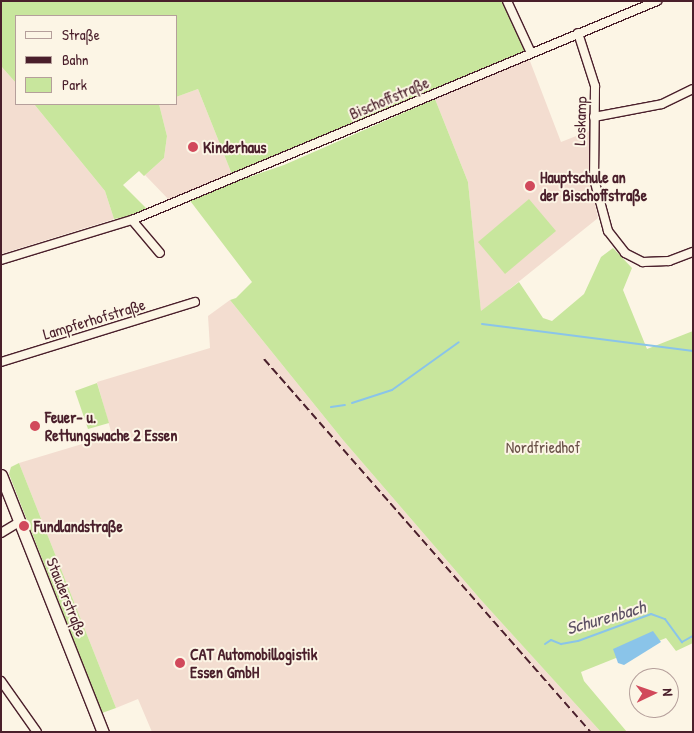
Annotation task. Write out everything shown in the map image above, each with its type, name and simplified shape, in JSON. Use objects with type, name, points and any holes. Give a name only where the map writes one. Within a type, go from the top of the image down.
[{"type":"main road","name":"Stauderstraße","points":[[1,475],[103,732]]},
{"type":"street","points":[[507,1],[531,53]]},
{"type":"street","name":"Bischoffstraße","points":[[1,260],[132,220],[657,1]]},
{"type":"street","name":"Loskamp","points":[[578,33],[593,77],[595,189],[603,220],[614,243],[633,259],[644,262],[669,261],[693,252]]},
{"type":"street","points":[[594,117],[662,104],[693,89]]},
{"type":"street","points":[[132,220],[160,253]]},
{"type":"street","name":"Lampferhofstraße","points":[[1,362],[195,302]]},
{"type":"street","points":[[1,533],[19,522]]},
{"type":"street","points":[[1,681],[37,732]]},
{"type":"shaded area","name":"Hauptschule an der Bischoffstraße","points":[[528,56],[561,142],[589,131],[590,181],[598,218],[481,312],[468,182],[435,99]]},
{"type":"shaded area","points":[[1,66],[15,82],[15,105],[35,105],[105,191],[114,219],[1,254]]},
{"type":"shaded area","name":"Kinderhaus","points":[[198,89],[233,177],[172,203],[145,175],[164,158],[167,136],[159,105],[178,105],[178,96]]},
{"type":"shaded area","points":[[230,300],[343,440],[481,600],[601,732],[152,732],[138,699],[116,708],[19,463],[112,435],[97,382],[210,348],[208,316]]},
{"type":"green space","points":[[1,1],[506,1],[529,52],[233,177],[198,89],[178,96],[178,15],[15,15],[15,82],[1,66]]},
{"type":"green space","name":"Nordfriedhof","points":[[435,99],[468,182],[481,311],[519,282],[543,318],[552,321],[584,294],[601,257],[613,248],[632,268],[623,290],[647,349],[693,331],[693,643],[676,651],[666,638],[581,672],[584,681],[627,732],[601,732],[481,600],[343,440],[230,300],[236,298],[252,282],[188,198],[284,165]]},
{"type":"green space","points":[[35,105],[159,105],[167,136],[164,158],[144,176],[139,171],[123,185],[150,212],[114,219],[105,191]]},
{"type":"green space","points":[[529,199],[556,231],[505,274],[478,242]]},
{"type":"green space","points":[[97,383],[109,423],[88,429],[75,391]]},
{"type":"green space","points":[[19,463],[116,708],[102,713],[9,474],[11,467]]},
{"type":"water","points":[[653,631],[661,642],[624,665],[618,663],[613,649]]},
{"type":"waterway","points":[[482,324],[693,351]]},
{"type":"waterway","points":[[352,403],[392,390],[459,342]]},
{"type":"waterway","points":[[331,407],[345,405]]},
{"type":"waterway","name":"Schurenbach","points":[[545,644],[551,640],[561,644],[578,641],[651,614],[665,619],[682,642],[693,636]]},
{"type":"railway","points":[[264,359],[590,732]]},
{"type":"place","name":"Kinderhaus","points":[[193,147]]},
{"type":"place","name":"Hauptschule an der Bischoffstraße","points":[[530,186]]},
{"type":"place","name":"Feuer- u. Rettungswache 2 Essen","points":[[35,426]]},
{"type":"place","name":"Fundlandstraße","points":[[24,526]]},
{"type":"place","name":"CAT Automobillogistik Essen GmbH","points":[[180,663]]}]
